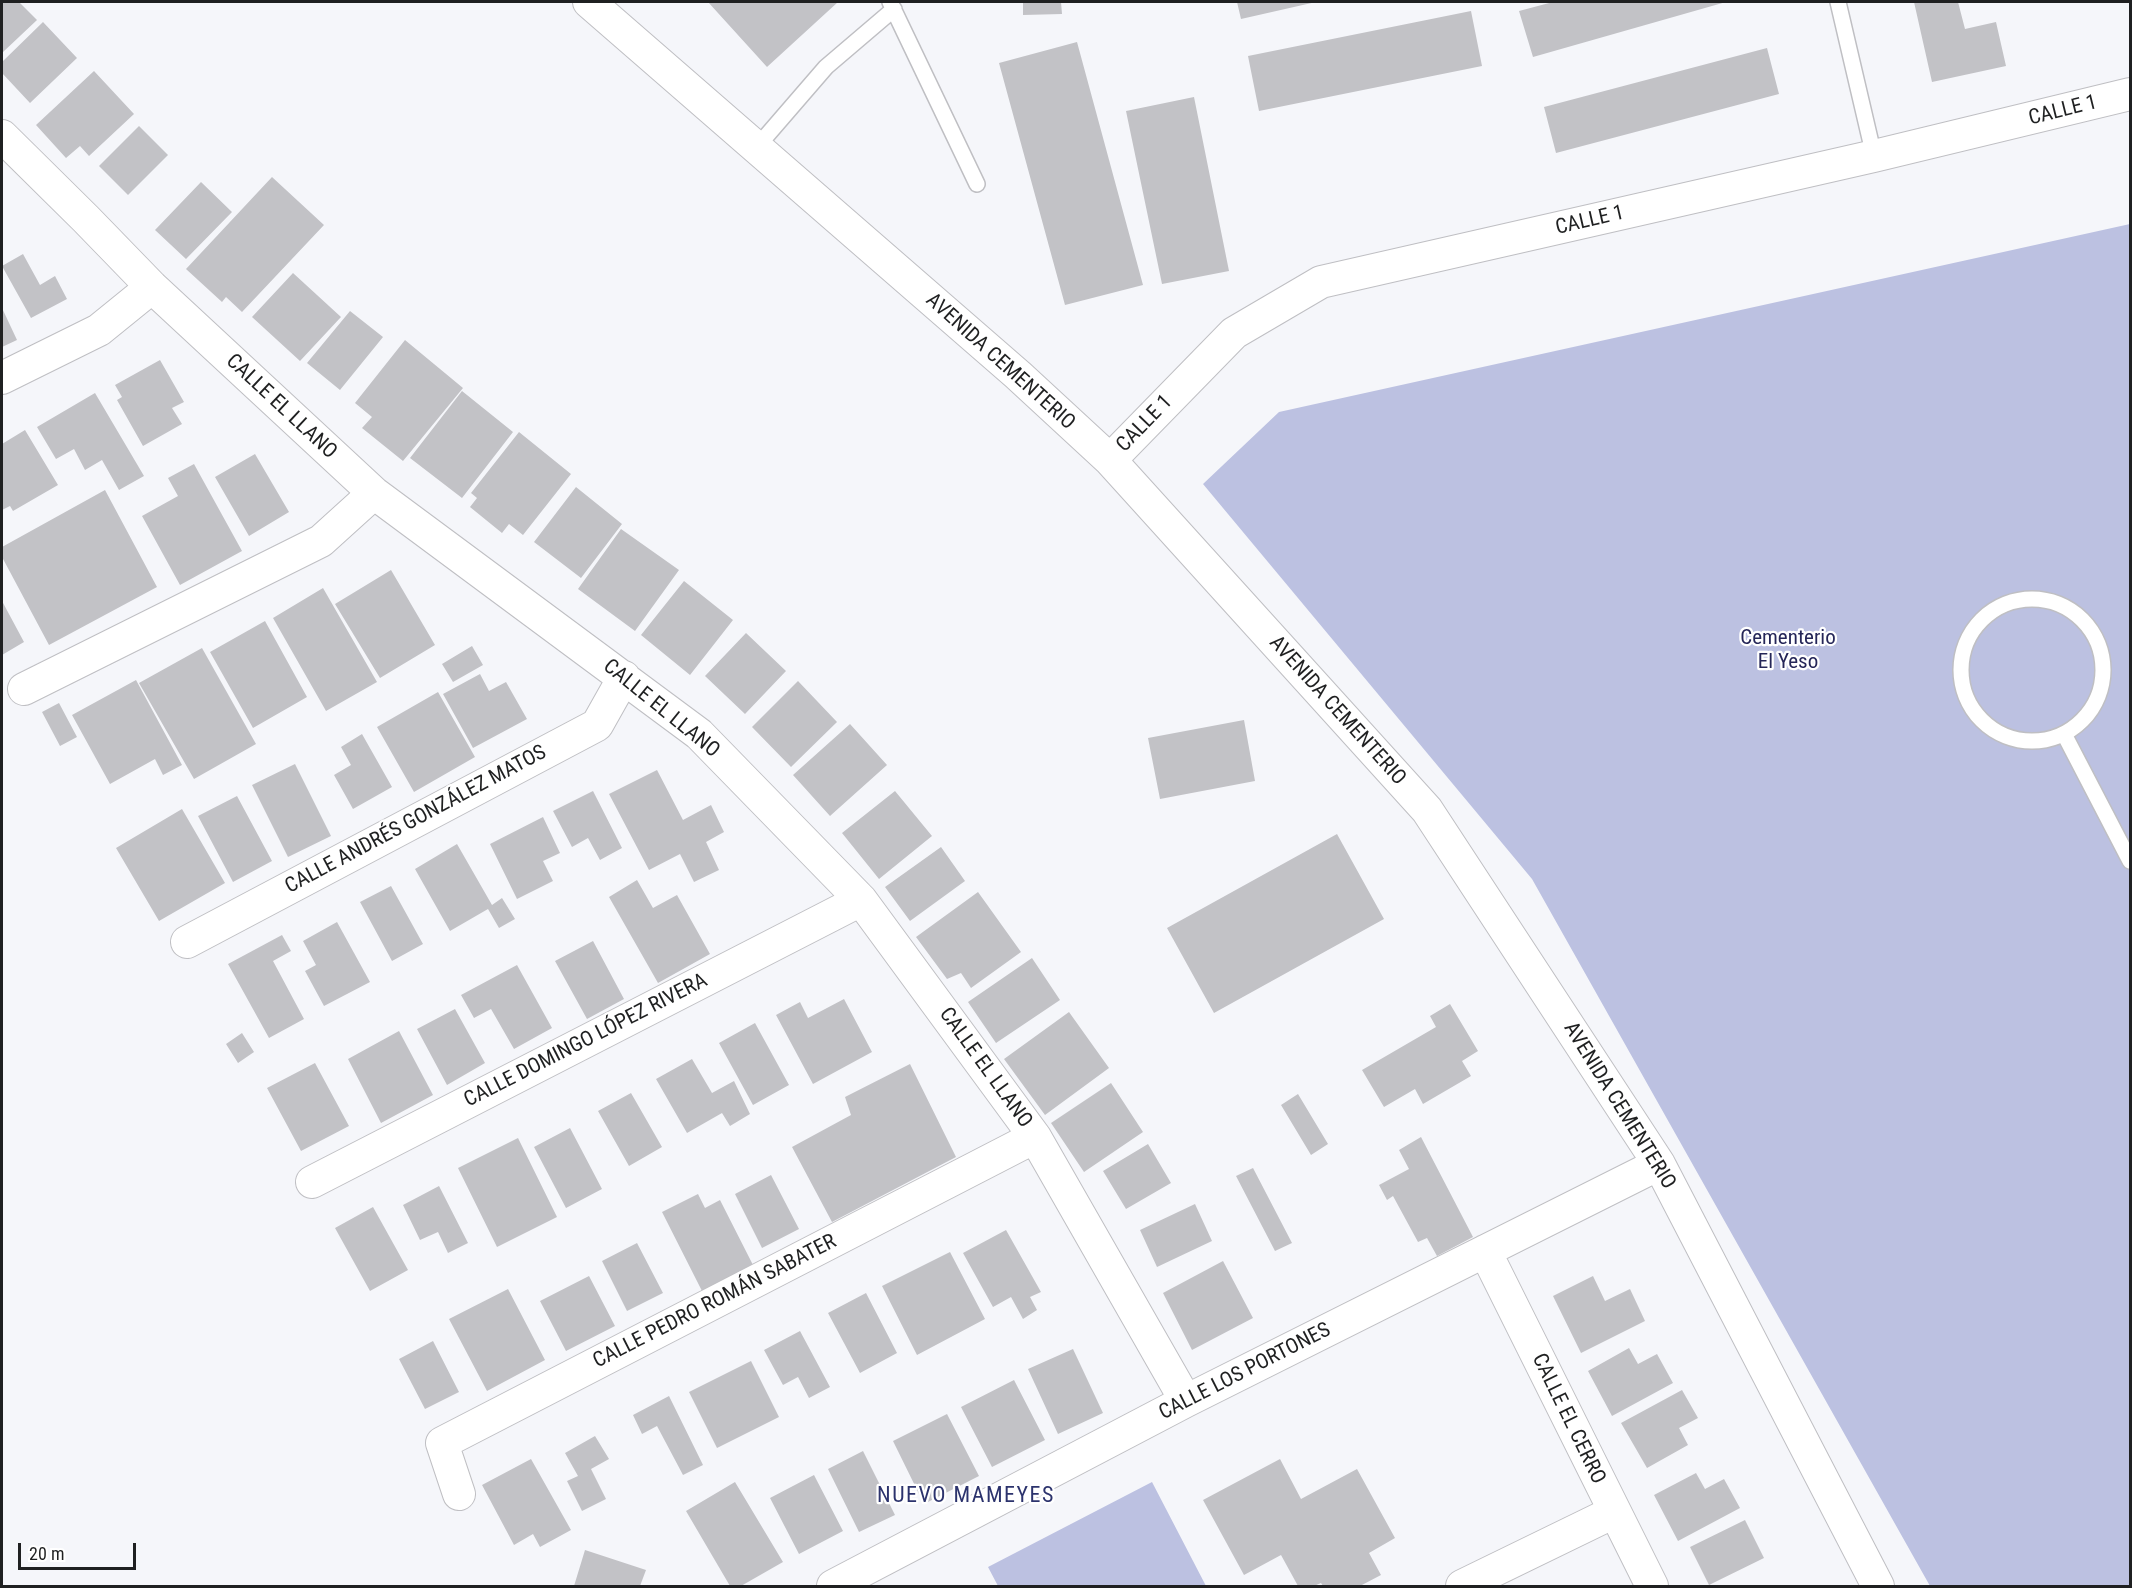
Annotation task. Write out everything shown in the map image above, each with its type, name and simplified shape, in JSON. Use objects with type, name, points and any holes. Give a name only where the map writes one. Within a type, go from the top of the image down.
[{"type":"street","name":"AVENIDA CEMENTERIO","points":[[589,2],[1018,375],[1110,460],[1427,810],[1659,1164],[1878,1587]]},
{"type":"street","name":"CALLE 1","points":[[1110,460],[1234,333],[1321,282],[1874,156],[2130,94]]},
{"type":"street","name":"CALLE EL LLANO","points":[[2,136],[152,287],[374,493],[699,734],[861,900],[1035,1137],[1186,1401]]},
{"type":"street","points":[[2,378],[99,330],[152,287]]},
{"type":"street","points":[[24,689],[321,541],[374,493]]},
{"type":"street","name":"CALLE ANDRÉS GONZÁLEZ MATOS","points":[[187,942],[597,725],[624,677]]},
{"type":"street","name":"CALLE DOMINGO LÓPEZ RIVERA","points":[[312,1182],[861,900]]},
{"type":"street","name":"CALLE PEDRO ROMÁN SABATER","points":[[459,1494],[442,1443],[1035,1137]]},
{"type":"street","name":"CALLE LOS PORTONES","points":[[833,1587],[1186,1401],[1659,1164]]},
{"type":"street","name":"CALLE EL CERRO","points":[[1485,1251],[1652,1587]]},
{"type":"street","points":[[1462,1587],[1614,1512]]},
{"type":"lane","points":[[1838,2],[1874,156]]},
{"type":"lane","points":[[756,148],[825,67],[892,5],[977,184]]},
{"type":"lane","points":[[2041,599],[2052,602],[2062,605],[2081,618],[2095,636],[2102,658],[2103,681],[2096,703],[2083,722],[2064,734],[2041,741],[2016,740],[1994,730],[1976,714],[1964,692],[1961,668],[1966,644],[1978,623],[1997,608],[2018,600],[2041,599]]},
{"type":"lane","points":[[2064,734],[2130,861]]},
{"type":"green space","name":"Cementerio El Yeso","points":[[2130,224],[2130,1586],[1930,1586],[1532,879],[1203,484],[1279,412]]},
{"type":"green space","points":[[1152,1482],[1206,1586],[998,1586],[988,1567]]},
{"type":"building","points":[[2,2],[19,2],[37,20],[2,53]]},
{"type":"building","points":[[708,2],[838,2],[767,67]]},
{"type":"building","points":[[1023,2],[1061,2],[1062,14],[1023,15]]},
{"type":"building","points":[[1237,2],[1316,2],[1241,19]]},
{"type":"building","points":[[1553,2],[1726,2],[1533,57],[1519,11]]},
{"type":"building","points":[[1914,2],[1958,2],[1965,29],[1996,22],[2006,66],[1932,82]]},
{"type":"building","points":[[1471,11],[1482,66],[1259,111],[1248,56]]},
{"type":"building","points":[[43,22],[77,58],[30,103],[2,73],[2,62]]},
{"type":"building","points":[[1077,42],[1143,285],[1065,305],[999,63]]},
{"type":"building","points":[[1767,48],[1779,94],[1556,153],[1544,107]]},
{"type":"building","points":[[94,71],[134,114],[89,156],[80,146],[66,158],[36,125]]},
{"type":"building","points":[[1194,97],[1229,271],[1162,284],[1126,111]]},
{"type":"building","points":[[139,126],[168,155],[128,195],[99,166]]},
{"type":"building","points":[[272,177],[324,225],[242,312],[226,297],[222,302],[186,269]]},
{"type":"building","points":[[201,182],[232,212],[186,259],[155,230]]},
{"type":"building","points":[[23,254],[40,285],[55,276],[67,299],[31,318],[2,266]]},
{"type":"building","points":[[293,273],[341,317],[300,361],[252,317]]},
{"type":"building","points":[[2,308],[17,340],[2,347]]},
{"type":"building","points":[[350,311],[383,337],[340,390],[307,363]]},
{"type":"building","points":[[405,340],[463,388],[403,461],[362,428],[372,417],[355,403]]},
{"type":"building","points":[[160,360],[184,402],[172,408],[182,424],[143,446],[117,400],[122,397],[115,385]]},
{"type":"building","points":[[462,391],[513,432],[462,498],[410,458]]},
{"type":"building","points":[[95,393],[144,476],[119,490],[102,460],[85,470],[74,449],[56,459],[37,427]]},
{"type":"building","points":[[25,430],[58,485],[13,511],[10,506],[2,510],[2,444]]},
{"type":"building","points":[[519,432],[571,474],[523,535],[509,524],[502,533],[470,507],[477,498],[471,493]]},
{"type":"building","points":[[255,454],[289,512],[249,536],[215,477]]},
{"type":"building","points":[[194,464],[242,551],[180,585],[142,516],[178,496],[168,478]]},
{"type":"building","points":[[576,487],[622,524],[581,578],[534,542]]},
{"type":"building","points":[[105,490],[157,587],[49,645],[2,557],[2,547]]},
{"type":"building","points":[[621,529],[679,570],[635,631],[578,589]]},
{"type":"building","points":[[391,570],[435,645],[380,678],[335,604]]},
{"type":"building","points":[[684,581],[733,620],[690,675],[641,635]]},
{"type":"building","points":[[323,588],[377,682],[326,711],[273,618]]},
{"type":"building","points":[[2,601],[24,642],[2,655]]},
{"type":"building","points":[[265,621],[307,697],[253,728],[210,652]]},
{"type":"building","points":[[746,633],[786,671],[745,714],[705,676]]},
{"type":"building","points":[[472,646],[483,665],[453,682],[442,664]]},
{"type":"building","points":[[202,648],[256,744],[194,779],[139,683]]},
{"type":"building","points":[[480,674],[489,691],[506,682],[527,719],[473,748],[443,694]]},
{"type":"building","points":[[136,680],[182,765],[163,775],[155,759],[110,784],[72,715]]},
{"type":"building","points":[[798,681],[837,722],[791,767],[752,727]]},
{"type":"building","points":[[438,692],[475,757],[414,792],[377,727]]},
{"type":"building","points":[[59,703],[77,737],[60,746],[42,712]]},
{"type":"building","points":[[1244,720],[1255,781],[1160,799],[1148,738]]},
{"type":"building","points":[[850,724],[887,765],[830,816],[793,775]]},
{"type":"building","points":[[362,734],[392,787],[353,809],[334,775],[351,765],[341,747]]},
{"type":"building","points":[[295,764],[331,836],[288,857],[252,785]]},
{"type":"building","points":[[657,770],[683,820],[711,805],[724,832],[706,842],[719,870],[694,882],[680,854],[649,870],[609,794]]},
{"type":"building","points":[[593,791],[622,848],[600,860],[588,838],[572,847],[553,811]]},
{"type":"building","points":[[895,791],[932,836],[879,879],[842,833]]},
{"type":"building","points":[[237,796],[272,861],[233,882],[198,816]]},
{"type":"building","points":[[182,809],[225,883],[159,921],[116,848]]},
{"type":"building","points":[[543,817],[560,853],[543,861],[553,881],[517,899],[490,844]]},
{"type":"building","points":[[1337,834],[1384,919],[1214,1013],[1167,928]]},
{"type":"building","points":[[457,844],[492,905],[502,898],[515,919],[499,928],[488,909],[450,931],[415,869]]},
{"type":"building","points":[[941,847],[965,881],[910,921],[885,887]]},
{"type":"building","points":[[637,880],[653,908],[677,895],[710,954],[658,983],[609,897]]},
{"type":"building","points":[[391,886],[423,944],[392,961],[360,902]]},
{"type":"building","points":[[978,892],[1021,952],[971,988],[961,973],[947,979],[916,937]]},
{"type":"building","points":[[337,922],[370,982],[324,1006],[305,971],[316,965],[303,941]]},
{"type":"building","points":[[282,935],[291,951],[273,961],[304,1019],[269,1038],[228,964]]},
{"type":"building","points":[[593,941],[624,999],[587,1019],[555,961]]},
{"type":"building","points":[[1032,958],[1060,1000],[996,1043],[968,1002]]},
{"type":"building","points":[[517,965],[552,1028],[514,1049],[491,1009],[474,1018],[461,995]]},
{"type":"building","points":[[844,999],[872,1052],[813,1084],[776,1015],[800,1002],[808,1018]]},
{"type":"building","points":[[1450,1004],[1478,1051],[1462,1061],[1471,1076],[1423,1104],[1415,1089],[1384,1107],[1362,1070],[1436,1027],[1430,1016]]},
{"type":"building","points":[[455,1009],[485,1063],[447,1085],[417,1029]]},
{"type":"building","points":[[1069,1012],[1109,1068],[1045,1115],[1004,1059]]},
{"type":"building","points":[[755,1023],[789,1085],[753,1105],[719,1043]]},
{"type":"building","points":[[399,1031],[433,1095],[381,1123],[348,1059]]},
{"type":"building","points":[[242,1033],[254,1052],[238,1063],[226,1044]]},
{"type":"building","points":[[692,1059],[712,1093],[734,1081],[750,1114],[730,1126],[722,1113],[687,1133],[656,1079]]},
{"type":"building","points":[[315,1063],[349,1126],[301,1151],[267,1088]]},
{"type":"building","points":[[910,1064],[956,1157],[832,1222],[792,1147],[851,1115],[845,1097]]},
{"type":"building","points":[[1111,1083],[1143,1132],[1084,1172],[1051,1123]]},
{"type":"building","points":[[631,1093],[662,1147],[629,1166],[598,1111]]},
{"type":"building","points":[[1298,1094],[1328,1144],[1311,1155],[1281,1105]]},
{"type":"building","points":[[570,1128],[602,1189],[566,1208],[534,1147]]},
{"type":"building","points":[[1421,1137],[1473,1237],[1437,1256],[1427,1238],[1418,1242],[1393,1196],[1387,1200],[1379,1185],[1409,1169],[1399,1150]]},
{"type":"building","points":[[518,1138],[557,1217],[497,1247],[458,1168]]},
{"type":"building","points":[[1148,1144],[1171,1183],[1126,1209],[1103,1171]]},
{"type":"building","points":[[1253,1168],[1292,1243],[1275,1251],[1236,1176]]},
{"type":"building","points":[[771,1175],[799,1229],[762,1248],[735,1194]]},
{"type":"building","points":[[439,1186],[468,1243],[448,1253],[438,1232],[420,1240],[403,1205]]},
{"type":"building","points":[[698,1194],[705,1208],[720,1200],[753,1265],[702,1291],[662,1212]]},
{"type":"building","points":[[1195,1204],[1212,1241],[1157,1267],[1140,1230]]},
{"type":"building","points":[[373,1207],[408,1270],[370,1291],[335,1228]]},
{"type":"building","points":[[1006,1230],[1041,1292],[1030,1297],[1037,1310],[1023,1319],[1011,1297],[993,1307],[963,1253]]},
{"type":"building","points":[[637,1243],[663,1293],[627,1311],[602,1261]]},
{"type":"building","points":[[950,1252],[985,1319],[917,1355],[882,1286]]},
{"type":"building","points":[[1223,1261],[1253,1318],[1192,1350],[1163,1293]]},
{"type":"building","points":[[589,1276],[615,1326],[566,1351],[540,1301]]},
{"type":"building","points":[[1593,1276],[1605,1301],[1630,1289],[1645,1321],[1581,1353],[1553,1296]]},
{"type":"building","points":[[508,1289],[545,1360],[487,1391],[449,1319]]},
{"type":"building","points":[[866,1293],[897,1353],[860,1373],[828,1313]]},
{"type":"building","points":[[800,1331],[830,1387],[809,1398],[798,1377],[783,1385],[764,1350]]},
{"type":"building","points":[[433,1341],[459,1392],[425,1409],[399,1359]]},
{"type":"building","points":[[1629,1348],[1638,1364],[1657,1354],[1673,1383],[1612,1416],[1588,1371]]},
{"type":"building","points":[[1073,1349],[1103,1413],[1058,1434],[1028,1369]]},
{"type":"building","points":[[751,1361],[779,1417],[717,1448],[689,1392]]},
{"type":"building","points":[[1014,1380],[1045,1440],[992,1467],[961,1407]]},
{"type":"building","points":[[1682,1390],[1698,1418],[1679,1428],[1688,1445],[1647,1468],[1621,1423]]},
{"type":"building","points":[[669,1396],[703,1465],[683,1475],[657,1426],[642,1434],[633,1415]]},
{"type":"building","points":[[947,1414],[979,1476],[924,1504],[893,1441]]},
{"type":"building","points":[[595,1436],[609,1459],[591,1469],[606,1499],[582,1511],[567,1481],[578,1476],[565,1453]]},
{"type":"building","points":[[863,1451],[895,1515],[859,1532],[828,1469]]},
{"type":"building","points":[[531,1459],[571,1530],[540,1547],[533,1534],[514,1545],[482,1485]]},
{"type":"building","points":[[1280,1459],[1301,1499],[1357,1469],[1395,1538],[1369,1553],[1381,1575],[1360,1586],[1323,1586],[1321,1583],[1314,1586],[1298,1586],[1281,1555],[1244,1575],[1203,1500]]},
{"type":"building","points":[[1696,1473],[1705,1489],[1724,1479],[1740,1508],[1678,1541],[1654,1495]]},
{"type":"building","points":[[814,1475],[843,1531],[799,1554],[770,1498]]},
{"type":"building","points":[[735,1482],[783,1562],[741,1586],[730,1586],[686,1511]]},
{"type":"building","points":[[1745,1520],[1764,1558],[1709,1585],[1690,1547]]},
{"type":"building","points":[[585,1550],[646,1570],[640,1586],[574,1586]]},
{"type":"district","name":"NUEVO MAMEYES","points":[[966,1496]]}]
